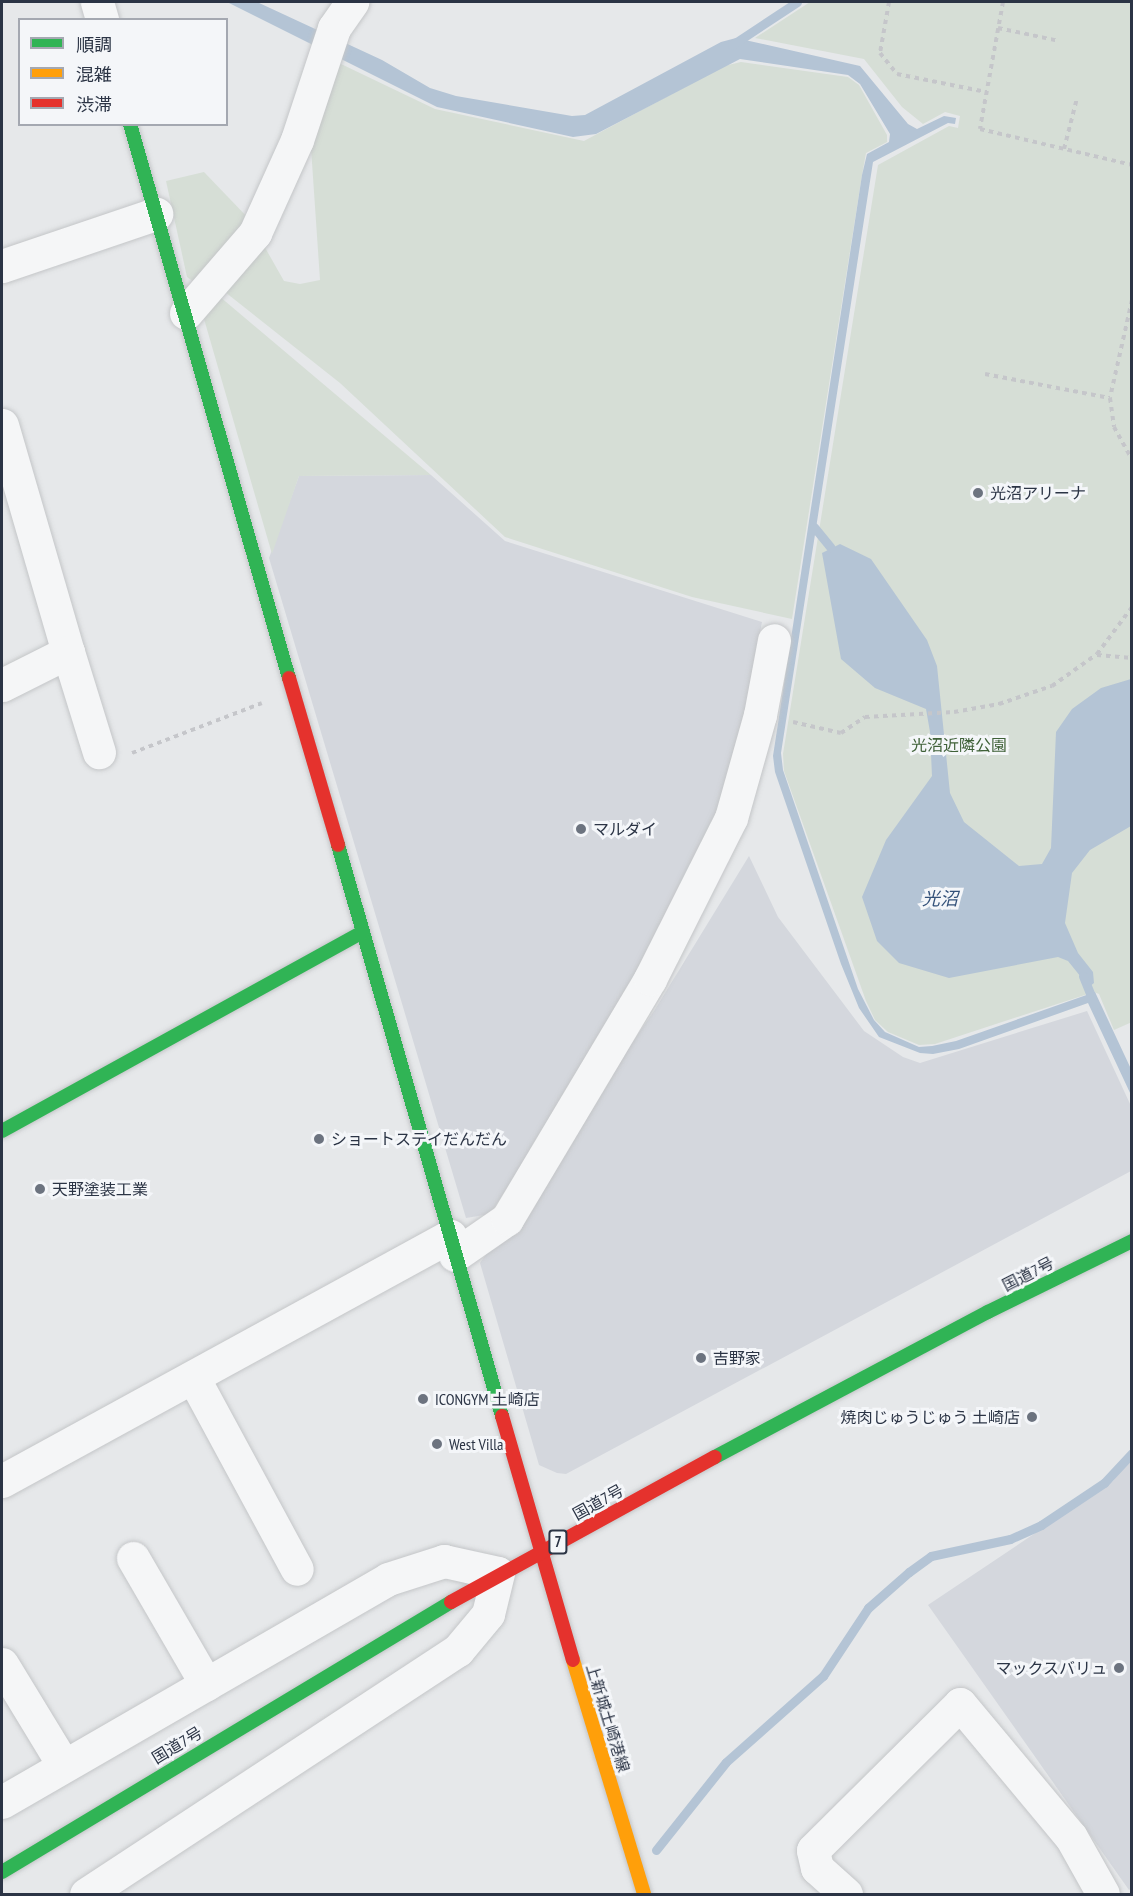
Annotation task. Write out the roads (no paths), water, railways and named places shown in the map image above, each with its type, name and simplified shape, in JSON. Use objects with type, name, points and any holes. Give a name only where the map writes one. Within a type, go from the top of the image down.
[{"type":"main road","name":"上新城土崎港線","points":[[131,126],[540,1552],[644,1894]]},
{"type":"main road","points":[[2,1131],[363,932]]},
{"type":"main road","name":"国道7号","points":[[2,1872],[498,1573],[978,1318],[1131,1241]]},
{"type":"street","points":[[97,2],[101,18]]},
{"type":"street","points":[[186,313],[255,233],[297,140],[328,46],[352,2]]},
{"type":"street","points":[[2,266],[156,214]]},
{"type":"street","points":[[2,425],[7,468],[99,752]]},
{"type":"street","points":[[2,1481],[193,1377],[507,1219],[650,979],[731,818],[760,715],[774,640]]},
{"type":"street","points":[[2,684],[68,652]]},
{"type":"street","points":[[193,1377],[297,1569]]},
{"type":"street","points":[[133,1558],[206,1684]]},
{"type":"street","points":[[2,1802],[388,1579],[420,1566],[444,1561],[498,1573],[488,1614],[458,1650],[86,1894]]},
{"type":"street","points":[[2,1664],[64,1766]]},
{"type":"street","points":[[846,1894],[817,1868],[813,1850],[960,1704],[1071,1837],[1103,1894]]},
{"type":"water","points":[[227,2],[257,2],[382,60],[430,88],[456,96],[572,116],[585,115],[721,42],[736,38],[860,66],[908,124],[917,129],[944,116],[956,118],[955,124],[948,123],[873,162],[781,753],[783,770],[858,989],[874,1020],[885,1032],[919,1047],[932,1046],[956,1041],[1095,992],[1131,1069],[1131,1095],[1088,1003],[959,1049],[933,1054],[920,1053],[879,1037],[859,1008],[841,964],[775,772],[773,756],[862,175],[867,154],[889,142],[890,134],[860,84],[848,75],[740,59],[596,134],[573,137],[437,107]]},
{"type":"water","name":"光沼","points":[[840,544],[871,559],[927,640],[937,666],[950,793],[964,822],[1019,866],[1042,864],[1051,848],[1056,732],[1072,709],[1101,688],[1131,679],[1131,826],[1090,850],[1072,873],[1065,923],[1078,953],[1093,972],[1094,983],[1089,987],[1068,961],[1058,957],[949,978],[899,963],[877,941],[862,897],[886,840],[932,776],[930,732],[926,709],[875,688],[841,659],[822,553]]},
{"type":"waterway","points":[[732,45],[797,2]]},
{"type":"waterway","points":[[814,527],[830,547]]},
{"type":"waterway","points":[[1083,976],[1095,1005]]},
{"type":"waterway","points":[[656,1850],[726,1762],[823,1676],[868,1608],[909,1572],[931,1556],[1010,1539],[1041,1525],[1104,1483],[1132,1453]]},
{"type":"place","name":"光沼アリーナ","points":[[978,493]]},
{"type":"place","name":"マルダイ","points":[[581,829]]},
{"type":"place","name":"ショートステイだんだん","points":[[319,1139]]},
{"type":"place","name":"天野塗装工業","points":[[40,1189]]},
{"type":"place","name":"吉野家","points":[[701,1358]]},
{"type":"place","name":"ICONGYM 土崎店","points":[[423,1399]]},
{"type":"place","name":"焼肉じゅうじゅう 土崎店","points":[[1032,1417]]},
{"type":"place","name":"West Villa","points":[[437,1444]]},
{"type":"place","name":"マックスバリュ","points":[[1119,1668]]},
{"type":"park label","name":"光沼近隣公園","points":[[959,745]]}]
